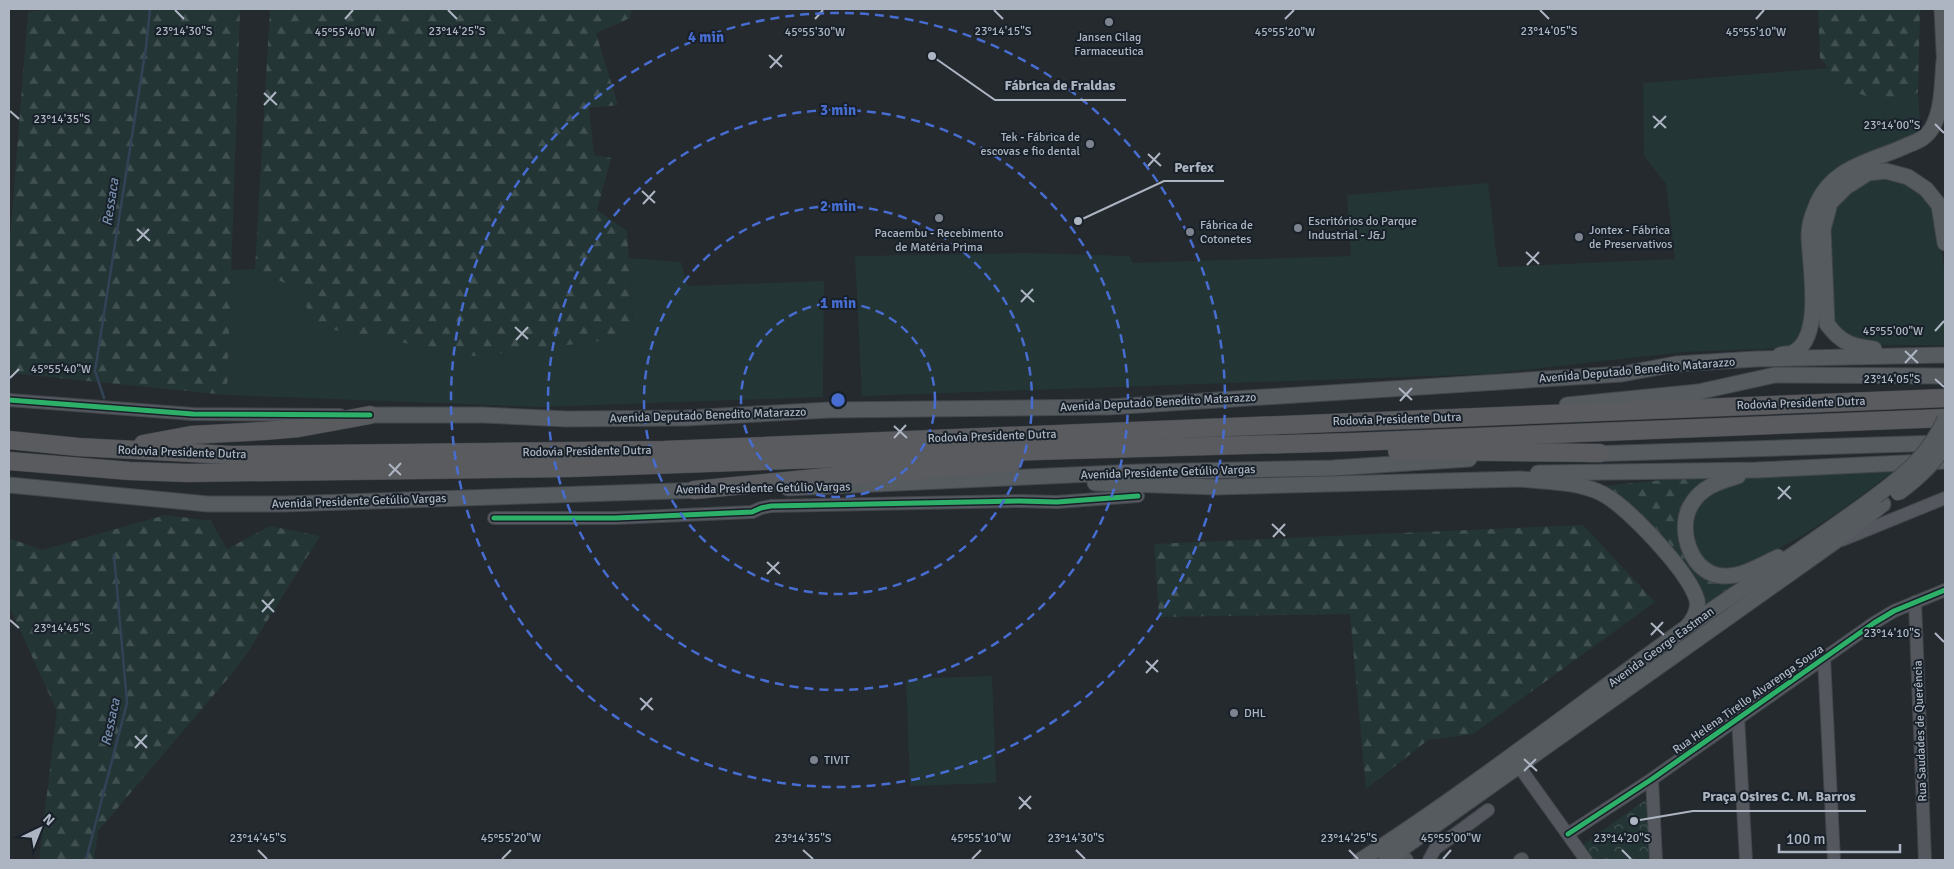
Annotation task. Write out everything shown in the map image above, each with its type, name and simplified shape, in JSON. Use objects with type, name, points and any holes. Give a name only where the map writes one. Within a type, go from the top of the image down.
[{"type":"highway","name":"Rodovia Presidente Dutra","points":[[9,440],[115,450],[231,455],[664,450],[1385,419],[1945,398]]},
{"type":"highway","points":[[115,450],[191,435],[264,432],[299,428],[370,415]]},
{"type":"highway","name":"Rodovia Presidente Dutra","points":[[9,461],[130,471],[234,473],[570,468],[766,460],[1317,444],[1945,418]]},
{"type":"highway","points":[[1683,430],[1739,438],[1945,430]]},
{"type":"highway","points":[[1317,444],[1397,451],[1600,453]]},
{"type":"highway","points":[[694,490],[847,475],[1023,462],[1125,449]]},
{"type":"main road","points":[[1942,9],[1945,79]]},
{"type":"main road","points":[[1756,359],[1793,353],[1807,339],[1812,317],[1813,289],[1809,232],[1815,208],[1828,184],[1850,168],[1872,158],[1901,149],[1926,137],[1938,115],[1944,61]]},
{"type":"main road","points":[[1945,243],[1940,205],[1926,189],[1908,177],[1886,171],[1868,173],[1846,187],[1830,203],[1823,229],[1827,324],[1836,337],[1855,347],[1945,353]]},
{"type":"main road","name":"Avenida Deputado Benedito Matarazzo","points":[[370,415],[483,415],[567,419],[676,418],[829,410],[1109,407],[1622,374],[1676,364],[1756,359],[1945,353]]},
{"type":"main road","name":"Rodovia Presidente Dutra","points":[[1385,419],[1458,410],[1582,404],[1698,392],[1775,375],[1945,376]]},
{"type":"main road","name":"Avenida George Eastman","points":[[1386,860],[1404,855],[1518,765],[1879,500],[1930,448],[1945,418]]},
{"type":"main road","points":[[1600,453],[1945,444]]},
{"type":"main road","name":"Avenida George Eastman","points":[[1879,500],[1914,481],[1940,453],[1945,444]]},
{"type":"main road","name":"Avenida Presidente Getúlio Vargas","points":[[9,485],[208,504],[368,501],[771,489],[1054,476],[1333,468],[1519,456],[1600,453]]},
{"type":"main road","points":[[1464,481],[1550,472],[1757,470],[1945,461]]},
{"type":"main road","points":[[1757,470],[1711,484],[1690,507],[1686,528],[1687,541],[1691,552],[1703,570],[1716,576],[1733,575],[1830,537]]},
{"type":"main road","points":[[1054,476],[1078,482],[1216,487],[1423,480],[1520,479],[1567,483],[1603,494],[1623,508],[1658,544],[1690,582],[1697,602],[1695,616],[1687,627]]},
{"type":"main road","name":"Avenida George Eastman","points":[[1361,860],[1522,749],[1687,627],[1830,537]]},
{"type":"street","points":[[9,400],[193,414],[370,415]]},
{"type":"street","points":[[494,518],[616,518],[752,512],[771,506],[1019,501],[1057,502],[1138,496]]},
{"type":"street","points":[[1830,537],[1945,498]]},
{"type":"street","name":"Rua Helena Tirello Alvarenga Souza","points":[[1568,834],[1652,779],[1894,611],[1945,590]]},
{"type":"street","name":"Rua Saudades de Querência","points":[[1915,602],[1925,860]]},
{"type":"street","points":[[1824,658],[1834,860]]},
{"type":"street","points":[[1738,718],[1746,860]]},
{"type":"street","points":[[1518,765],[1586,860]]},
{"type":"street","points":[[1652,779],[1656,860]]},
{"type":"street","points":[[1429,860],[1435,849],[1488,810]]},
{"type":"green space","points":[[50,9],[240,9],[227,395],[9,373],[9,251],[28,12]]},
{"type":"green space","points":[[270,9],[632,9],[630,18],[596,33],[618,105],[589,108],[594,155],[611,158],[597,210],[627,231],[634,337],[474,356],[313,326],[301,291],[255,269]]},
{"type":"green space","points":[[1818,9],[1920,9],[1918,92],[1896,106],[1845,89],[1820,58]]},
{"type":"green space","points":[[1829,68],[1845,89],[1896,106],[1918,92],[1921,134],[1824,181],[1807,316],[1800,337],[1788,348],[1684,352],[1488,374],[862,396],[855,256],[1026,253],[1129,256],[1133,263],[1351,256],[1347,195],[1488,183],[1498,267],[1675,259],[1666,184],[1644,156],[1643,83]]},
{"type":"green space","points":[[1886,175],[1906,181],[1935,207],[1945,275],[1945,345],[1856,343],[1832,322],[1827,229],[1834,206],[1870,177]]},
{"type":"green space","points":[[629,258],[681,262],[688,286],[824,281],[823,397],[540,407],[227,395],[231,270],[255,269],[301,291],[634,337]]},
{"type":"green space","points":[[1901,466],[1814,528],[1762,557],[1739,565],[1720,568],[1710,565],[1702,559],[1696,550],[1692,527],[1697,505],[1708,493],[1726,484],[1752,476]]},
{"type":"green space","points":[[1720,474],[1680,523],[1712,581],[1747,583],[1704,612],[1700,586],[1605,486]]},
{"type":"green space","points":[[165,515],[211,521],[227,549],[270,526],[320,536],[248,652],[230,676],[98,831],[94,860],[39,860],[57,711],[9,606],[9,538],[42,550]]},
{"type":"green space","points":[[1583,525],[1655,602],[1473,734],[1428,740],[1366,789],[1350,614],[1159,617],[1154,544]]},
{"type":"green space","points":[[992,676],[996,783],[910,786],[906,679]]},
{"type":"green space","points":[[1651,796],[1653,860],[1591,860],[1581,846]]},
{"type":"waterway","name":"Ressaca","points":[[104,398],[95,371],[146,47],[150,9]]},
{"type":"waterway","name":"Ressaca","points":[[86,860],[127,703],[114,555]]},
{"type":"cycle path","points":[[9,400],[193,414],[370,415]]},
{"type":"cycle path","points":[[494,518],[616,518],[752,512],[771,506],[1019,501],[1057,502],[1138,496]]},
{"type":"cycle path","points":[[1568,834],[1652,779],[1874,623],[1894,611],[1945,590]]},
{"type":"place","name":"Jansen Cilag Farmaceutica","points":[[1109,22]]},
{"type":"place","name":"Fábrica de Fraldas","points":[[932,56]]},
{"type":"place","name":"Tek - Fábrica de escovas e fio dental","points":[[1090,144]]},
{"type":"place","name":"Pacaembu - Recebimento de Matéria Prima","points":[[939,218]]},
{"type":"place","name":"Perfex","points":[[1078,221]]},
{"type":"place","name":"Escritórios do Parque Industrial - J&J","points":[[1298,228]]},
{"type":"place","name":"Fábrica de Cotonetes","points":[[1190,232]]},
{"type":"place","name":"Jontex - Fábrica de Preservativos","points":[[1579,237]]},
{"type":"place","name":"DHL","points":[[1234,713]]},
{"type":"place","name":"TIVIT","points":[[814,760]]},
{"type":"place","name":"Praça Osires C. M. Barros","points":[[1634,821]]}]
